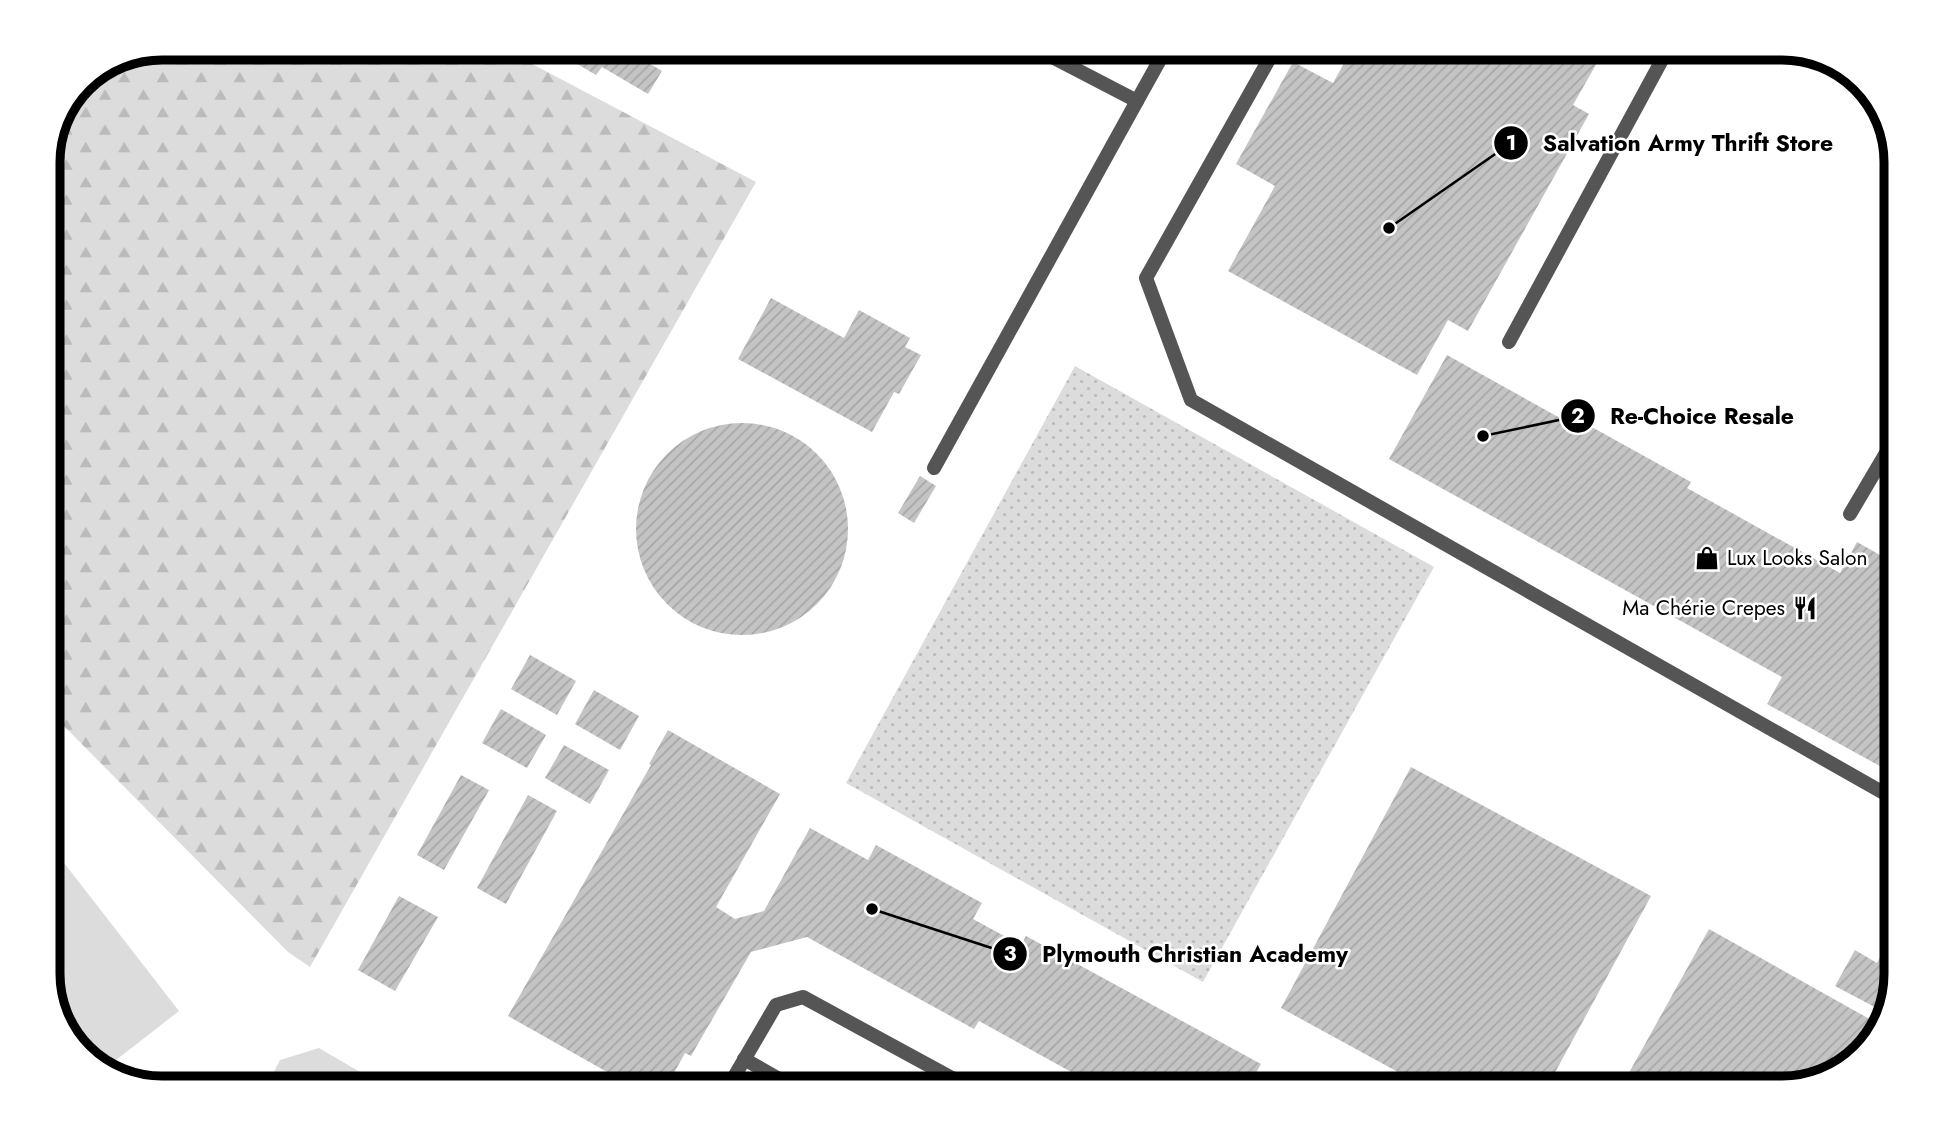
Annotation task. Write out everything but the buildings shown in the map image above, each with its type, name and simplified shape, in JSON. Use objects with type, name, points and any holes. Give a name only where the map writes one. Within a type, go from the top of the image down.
[{"type":"lane","points":[[1056,59],[1137,101]]},
{"type":"lane","points":[[934,468],[1160,59]]},
{"type":"lane","points":[[1269,59],[1146,278],[1191,400],[1884,793]]},
{"type":"lane","points":[[1509,342],[1662,59]]},
{"type":"lane","points":[[1850,514],[1883,457]]},
{"type":"lane","points":[[734,1076],[776,1005],[803,997],[948,1076]]},
{"type":"lane","points":[[744,1059],[774,1076]]},
{"type":"green space","points":[[523,59],[756,182],[310,967],[288,952],[60,722],[60,155],[63,135],[70,116],[94,85],[110,73],[148,60]]},
{"type":"green space","points":[[1075,366],[1434,567],[1203,982],[846,783]]},
{"type":"green space","points":[[60,858],[179,1011],[111,1064],[89,1047],[70,1020],[61,995]]},
{"type":"green space","points":[[319,1048],[367,1076],[272,1076],[280,1060]]},
{"type":"place","name":"Salvation Army Thrift Store","points":[[1389,228]]},
{"type":"place","name":"Re-Choice Resale","points":[[1483,436]]},
{"type":"place","name":"Lux Looks Salon","points":[[1707,558]]},
{"type":"place","name":"Ma Chérie Crepes","points":[[1805,608]]},
{"type":"place","name":"Plymouth Christian Academy","points":[[872,909]]}]
